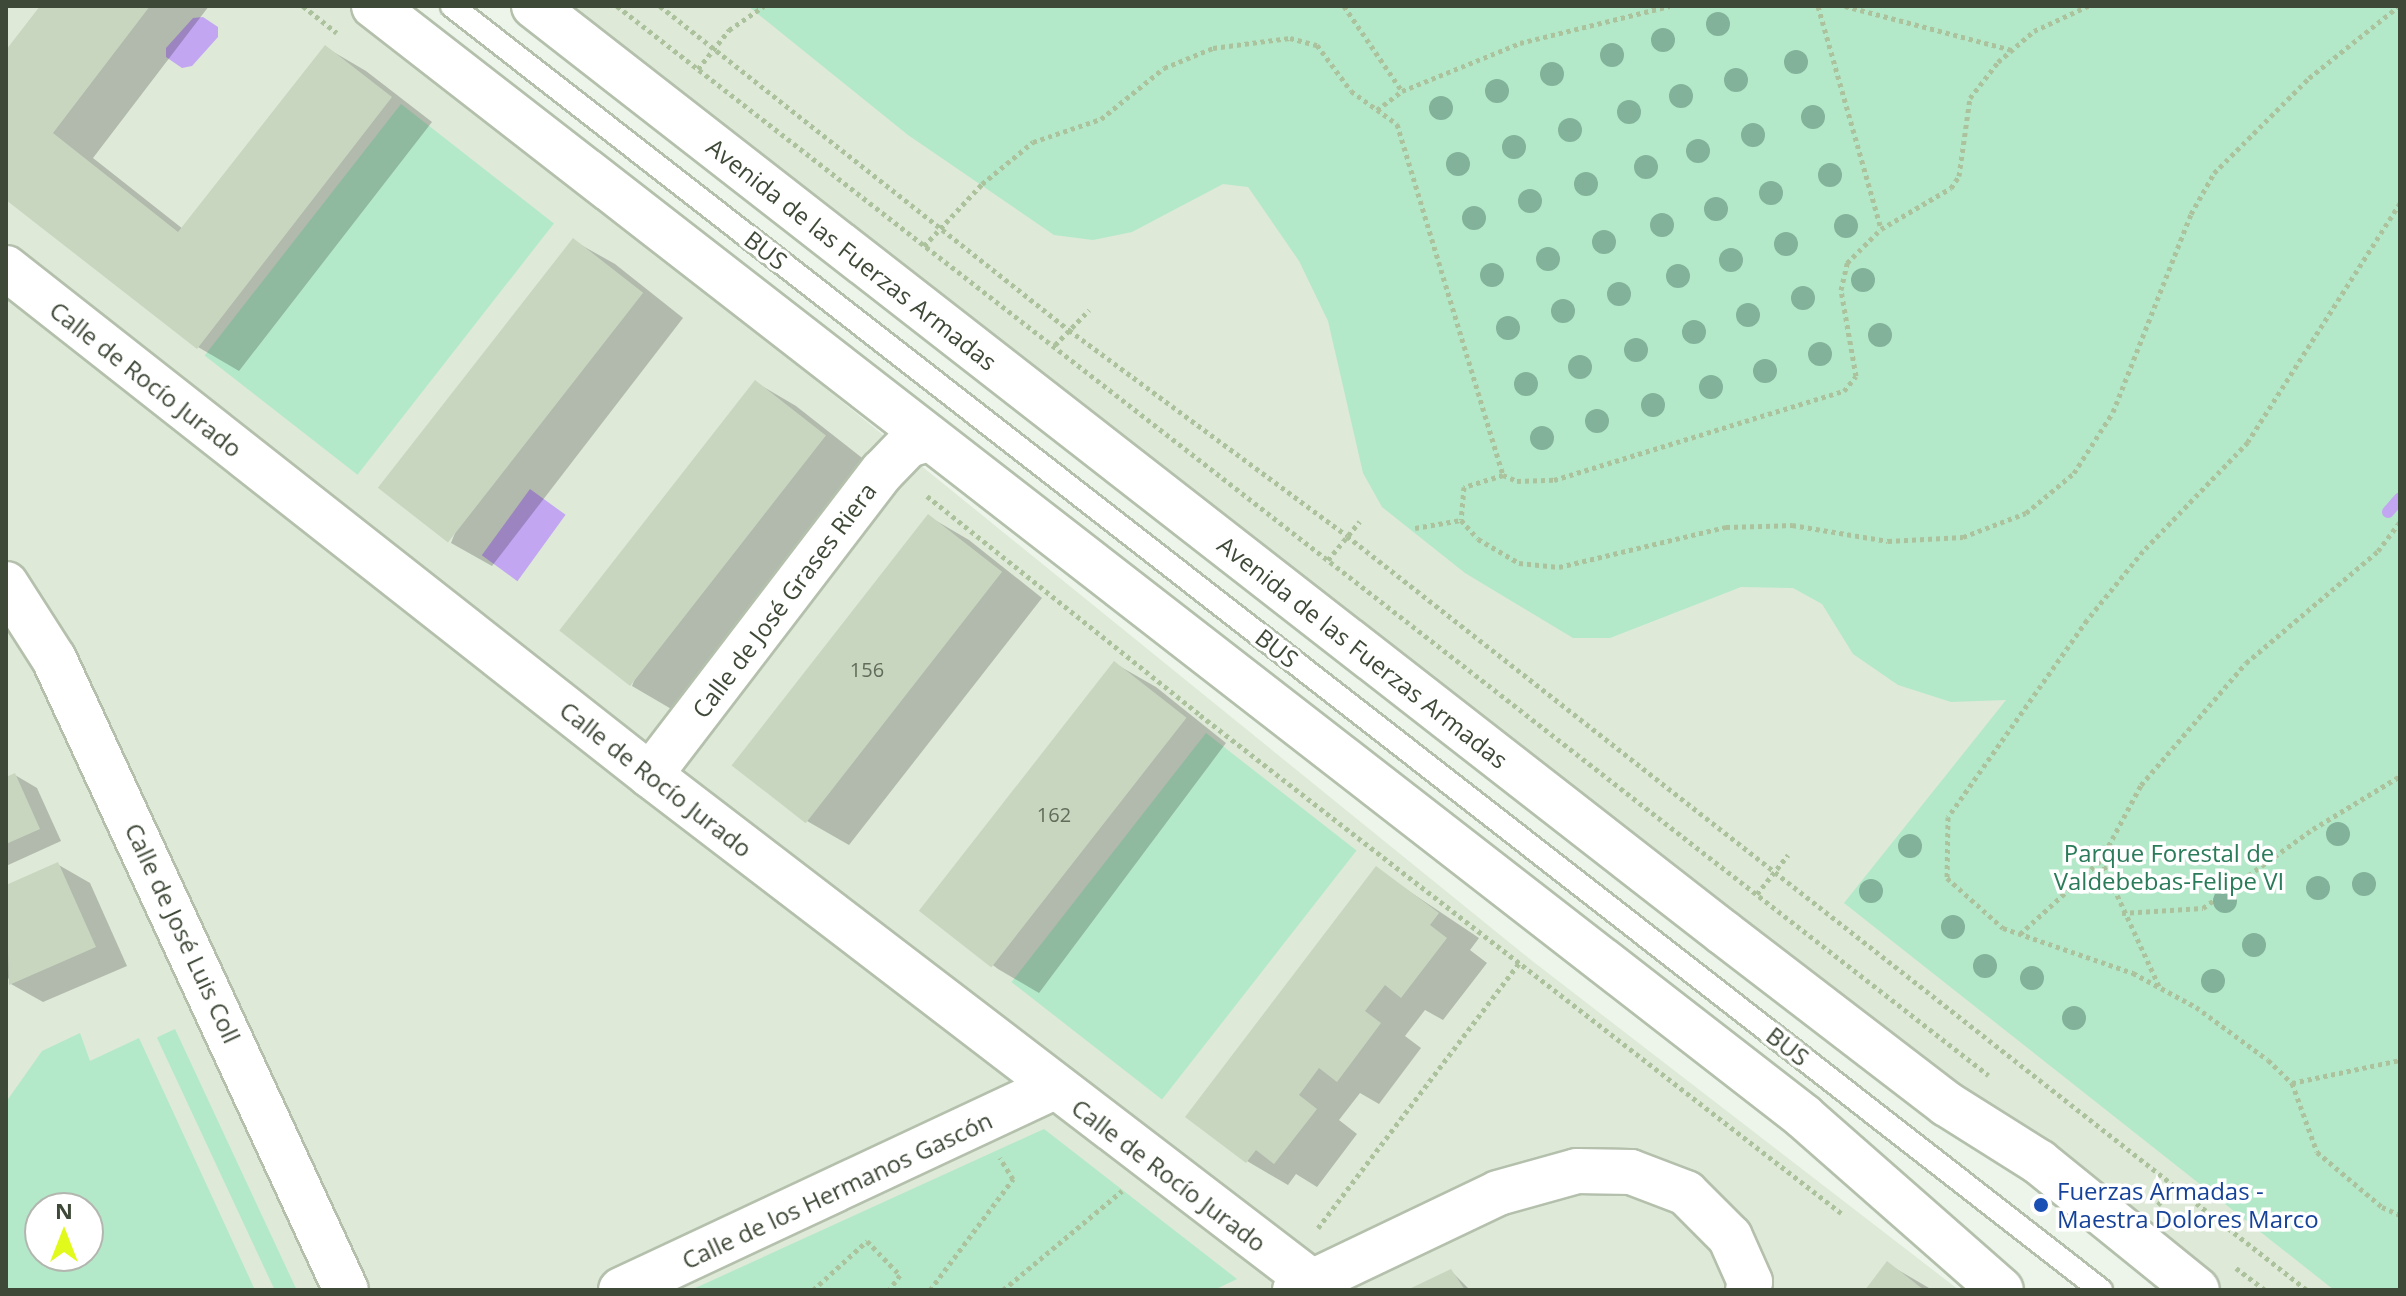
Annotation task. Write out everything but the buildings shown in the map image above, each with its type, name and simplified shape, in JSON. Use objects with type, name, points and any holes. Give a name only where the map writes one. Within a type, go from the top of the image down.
[{"type":"street","points":[[374,6],[1804,1117],[2001,1290]]},
{"type":"street","name":"Avenida de las Fuerzas Armadas","points":[[534,6],[1699,914],[1947,1104],[2039,1162],[2197,1290]]},
{"type":"street","name":"Calle de Rocío Jurado","points":[[6,268],[650,775],[1151,1162],[1304,1286]]},
{"type":"street","name":"Calle de José Grases Riera","points":[[650,775],[882,472],[908,445],[929,439]]},
{"type":"street","name":"Calle de José Luis Coll","points":[[6,584],[54,659],[346,1290]]},
{"type":"street","name":"Calle de los Hermanos Gascón","points":[[621,1290],[1053,1088]]},
{"type":"street","points":[[1304,1286],[1498,1193],[1577,1171],[1631,1172],[1686,1193],[1730,1237],[1750,1282],[1748,1290]]},
{"type":"lane","name":"BUS","points":[[452,6],[2101,1290]]},
{"type":"path","points":[[617,6],[1995,1079]]},
{"type":"path","points":[[660,6],[1069,330],[1347,536],[2307,1290]]},
{"type":"path","points":[[698,69],[712,50],[764,6]]},
{"type":"path","points":[[1344,6],[1402,91]]},
{"type":"path","points":[[1377,110],[1402,91],[1520,43],[1670,6]]},
{"type":"path","points":[[1818,6],[1881,229]]},
{"type":"path","points":[[1845,6],[2012,50]]},
{"type":"path","points":[[2088,6],[2034,31],[2012,50],[1970,98],[1959,176],[1951,188],[1881,229],[1847,263],[1841,290],[1856,376],[1844,391],[1554,480],[1517,481],[1503,475],[1464,487],[1461,520],[1478,539],[1519,563],[1559,567],[1726,527],[1792,525],[1888,541],[1963,537],[2026,513],[2074,473],[2113,412],[2191,214],[2214,173],[2309,78],[2399,6]]},
{"type":"path","points":[[924,246],[940,227],[1033,142],[1101,119],[1164,68],[1213,48],[1290,38],[1317,45],[1351,91],[1397,124],[1413,164],[1503,475]]},
{"type":"path","points":[[2400,203],[2248,442],[2143,551],[2087,620],[1948,817],[1947,878],[2003,928],[2133,973],[2196,1007],[2292,1083],[2317,1152],[2382,1207],[2400,1215]]},
{"type":"path","points":[[1055,345],[1089,310]]},
{"type":"path","points":[[923,492],[1519,963],[1844,1215]]},
{"type":"path","points":[[1415,528],[1461,520]]},
{"type":"path","points":[[1328,560],[1360,521]]},
{"type":"path","points":[[2020,934],[2101,860],[2141,785],[2246,663],[2378,551],[2400,522]]},
{"type":"path","points":[[2122,913],[2203,908],[2313,829],[2400,776]]},
{"type":"path","points":[[1757,894],[1788,855]]},
{"type":"path","points":[[2101,860],[2122,913],[2160,987]]},
{"type":"path","points":[[1315,1232],[1519,963]]},
{"type":"path","points":[[2292,1083],[2400,1060]]},
{"type":"path","points":[[1003,1290],[1151,1162]]},
{"type":"path","points":[[930,1290],[1013,1179]]},
{"type":"path","points":[[2157,1206],[2173,1187]]},
{"type":"path","points":[[2145,1196],[2169,1215]]},
{"type":"path","points":[[813,1290],[867,1241],[900,1275],[889,1290]]},
{"type":"path","points":[[2229,1262],[2265,1290]]},
{"type":"shaded area","points":[[6,6],[354,6],[1531,960],[1959,1290],[6,1290]]},
{"type":"shaded area","points":[[514,6],[2400,6],[2400,1290],[2197,1290]]},
{"type":"shaded area","points":[[203,17],[218,27],[218,37],[192,66],[182,68],[166,57],[166,48],[193,18]]},
{"type":"shaded area","points":[[530,489],[566,515],[517,581],[482,555]]},
{"type":"green space","name":"Parque Forestal de Valdebebas-Felipe VI","points":[[748,6],[2400,6],[2400,1290],[2334,1290],[1844,903],[2006,700],[1951,702],[1898,685],[1853,654],[1822,604],[1793,588],[1741,587],[1610,638],[1573,638],[1465,573],[1382,507],[1363,473],[1328,321],[1299,261],[1248,187],[1223,184],[1132,232],[1093,240],[1054,235],[908,135]]},
{"type":"green space","points":[[401,104],[554,223],[357,475],[205,355]]},
{"type":"green space","points":[[1206,733],[1357,851],[1162,1100],[1011,982]]},
{"type":"green space","points":[[175,1029],[297,1290],[275,1290],[157,1037]]},
{"type":"green space","points":[[80,1033],[90,1061],[139,1038],[255,1290],[6,1290],[6,1102],[42,1051]]},
{"type":"green space","points":[[1044,1129],[1237,1279],[1214,1290],[691,1290]]},
{"type":"waterway","points":[[2388,512],[2400,498]]},
{"type":"place","name":"Fuerzas Armadas - Maestra Dolores Marco","points":[[2041,1205]]}]
